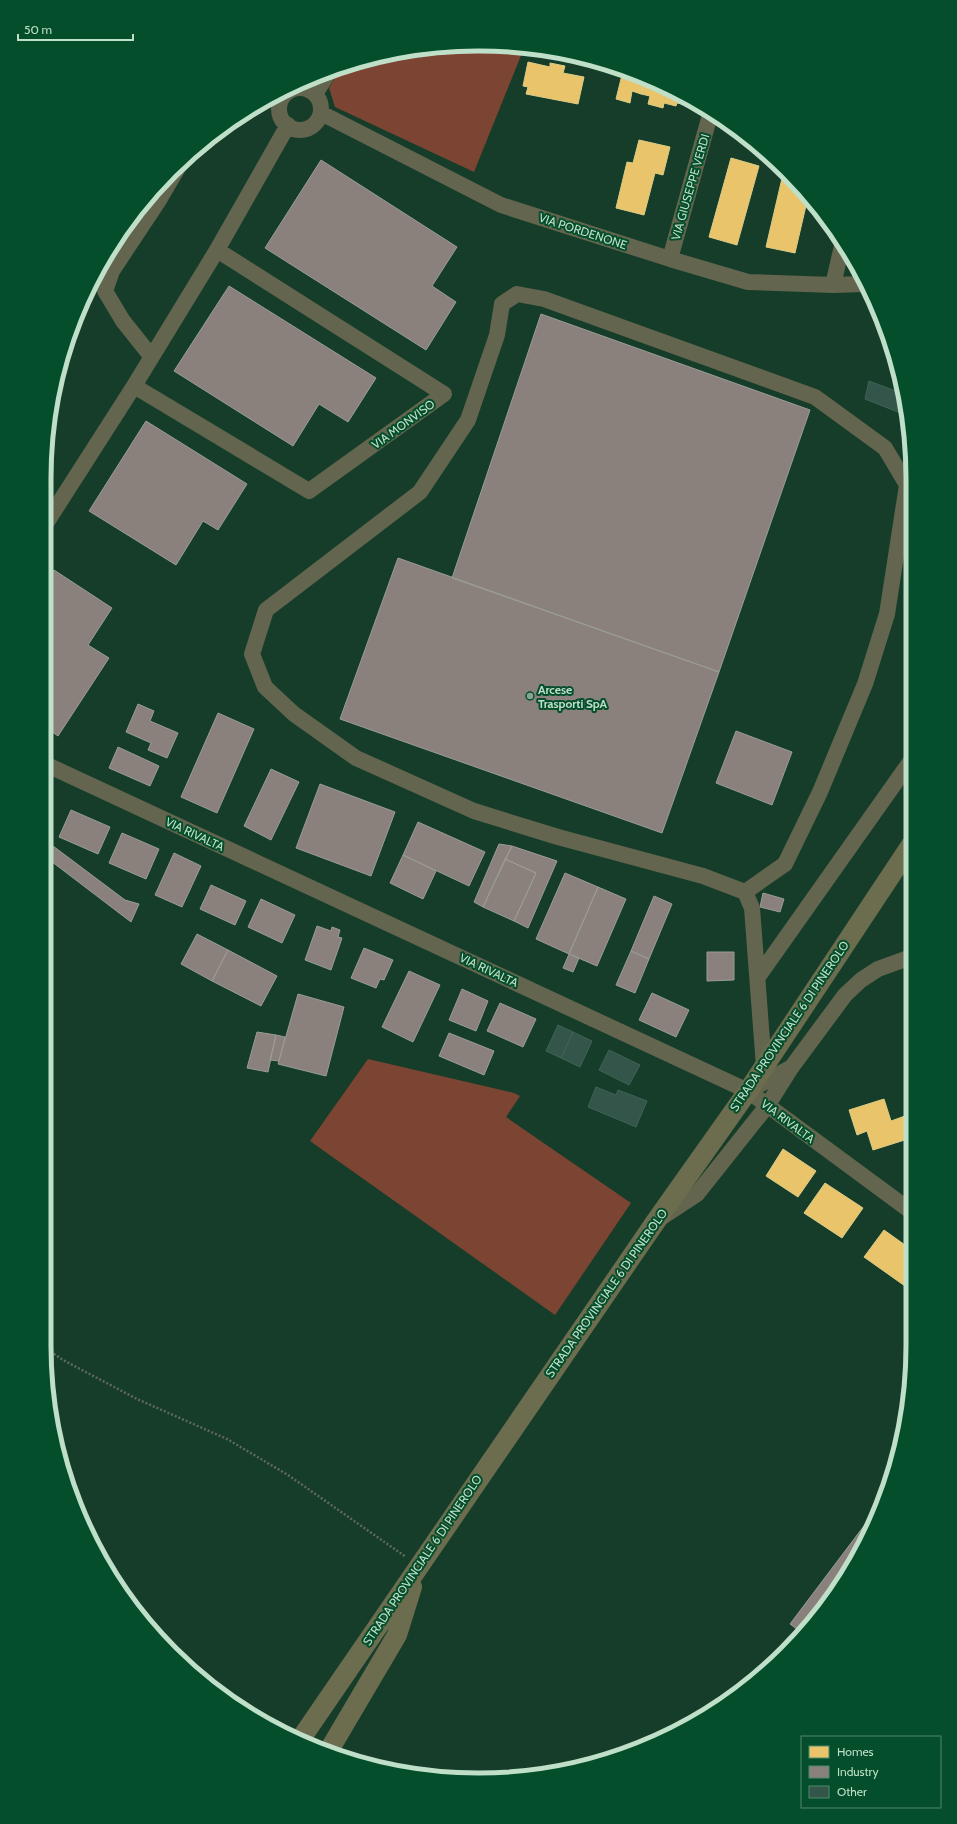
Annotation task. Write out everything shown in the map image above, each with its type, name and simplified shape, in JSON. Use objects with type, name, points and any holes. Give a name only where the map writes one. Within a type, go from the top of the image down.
[{"type":"main road","name":"STRADA PROVINCIALE 6 DI PINEROLO","points":[[303,1735],[656,1221],[748,1091],[906,851]]},
{"type":"main road","points":[[331,1746],[397,1635],[419,1566]]},
{"type":"street","points":[[315,94],[323,81]]},
{"type":"street","points":[[281,99],[279,107],[280,114],[288,125],[294,129],[308,128],[318,120],[321,113],[321,106],[315,94],[304,89]]},
{"type":"street","name":"VIA PORDENONE","points":[[321,113],[501,205],[670,259],[748,282],[833,286],[859,284]]},
{"type":"street","name":"VIA GIUSEPPE VERDI","points":[[670,259],[709,119]]},
{"type":"street","points":[[51,516],[134,386],[217,250],[288,125]]},
{"type":"street","points":[[151,356],[123,321],[106,291],[112,271],[168,185]]},
{"type":"street","name":"VIA MONVISO","points":[[134,386],[309,491],[444,394],[217,250]]},
{"type":"street","points":[[833,286],[841,252]]},
{"type":"street","points":[[764,1067],[760,1031],[758,977],[752,908],[745,892],[703,876],[558,837],[474,811],[356,758],[294,714],[265,687],[252,654],[266,610],[420,492],[468,420],[497,335],[502,304],[517,294],[544,299],[815,398],[885,448],[906,483]]},
{"type":"street","points":[[745,892],[785,864],[820,792],[865,684],[887,614],[906,491]]},
{"type":"street","name":"VIA RIVALTA","points":[[51,767],[748,1091],[906,1208]]},
{"type":"street","points":[[758,977],[906,768]]},
{"type":"street","points":[[656,1221],[696,1194],[767,1106],[791,1068],[845,995],[861,980],[878,969],[906,959]]},
{"type":"street","points":[[748,1091],[791,1068]]},
{"type":"path","points":[[51,1352],[63,1360],[137,1399],[227,1439],[288,1475],[419,1566]]},
{"type":"shaded area","points":[[478,51],[522,54],[474,172],[335,107],[329,88],[336,76],[395,59],[451,52]]},
{"type":"shaded area","points":[[158,196],[108,280],[100,281],[123,241],[139,218]]},
{"type":"shaded area","points":[[368,1059],[514,1093],[520,1096],[506,1117],[631,1203],[555,1315],[310,1141]]},
{"type":"building: Homes","points":[[528,62],[550,67],[550,63],[565,66],[563,73],[584,77],[578,104],[526,94],[528,87],[523,86]]},
{"type":"building: Homes","points":[[622,76],[643,85],[641,94],[632,91],[630,103],[616,99]]},
{"type":"building: Homes","points":[[643,85],[668,95],[682,103],[682,104],[677,103],[676,106],[664,103],[663,108],[648,104],[650,96],[641,94]]},
{"type":"building: Homes","points":[[639,140],[670,147],[663,175],[655,173],[644,215],[616,208],[627,162],[633,163]]},
{"type":"building: Homes","points":[[731,158],[759,166],[737,245],[709,237]]},
{"type":"building: Homes","points":[[782,177],[806,204],[795,253],[766,247]]},
{"type":"building: Homes","points":[[884,1099],[891,1121],[905,1116],[906,1140],[873,1150],[867,1131],[857,1135],[849,1110]]},
{"type":"building: Homes","points":[[783,1149],[816,1171],[798,1197],[766,1176]]},
{"type":"building: Homes","points":[[825,1183],[863,1208],[842,1238],[804,1213]]},
{"type":"building: Homes","points":[[884,1230],[906,1246],[906,1287],[864,1257]]},
{"type":"building: Industry","points":[[321,160],[457,247],[432,286],[456,302],[426,350],[265,248]]},
{"type":"building: Industry","points":[[229,286],[376,378],[348,422],[319,404],[293,446],[174,371]]},
{"type":"building: Industry","points":[[541,314],[810,410],[719,672],[452,578]]},
{"type":"building: Industry","points":[[146,421],[247,484],[218,530],[203,521],[176,565],[89,511]]},
{"type":"building: Industry","name":"Arcese Trasporti SpA","points":[[398,558],[719,672],[662,833],[340,719]]},
{"type":"building: Industry","points":[[54,570],[112,608],[88,645],[109,658],[58,736],[51,731],[51,575]]},
{"type":"building: Industry","points":[[138,704],[154,711],[150,721],[178,733],[167,758],[148,750],[151,743],[126,732]]},
{"type":"building: Industry","points":[[218,713],[254,729],[217,813],[181,797]]},
{"type":"building: Industry","points":[[736,731],[792,752],[772,805],[716,783]]},
{"type":"building: Industry","points":[[118,747],[159,766],[150,786],[109,768]]},
{"type":"building: Industry","points":[[271,769],[299,782],[271,840],[244,826]]},
{"type":"building: Industry","points":[[320,784],[395,812],[371,876],[296,848]]},
{"type":"building: Industry","points":[[71,810],[110,827],[98,854],[59,837]]},
{"type":"building: Industry","points":[[418,822],[485,852],[469,886],[403,855]]},
{"type":"building: Industry","points":[[122,833],[159,849],[146,879],[109,863]]},
{"type":"building: Industry","points":[[499,844],[512,846],[483,907],[474,902]]},
{"type":"building: Industry","points":[[53,846],[125,900],[139,904],[131,922],[51,861],[51,850]]},
{"type":"building: Industry","points":[[512,846],[557,861],[528,928],[514,921],[536,873],[505,859]]},
{"type":"building: Industry","points":[[174,853],[201,866],[182,907],[155,895]]},
{"type":"building: Industry","points":[[403,855],[436,871],[423,899],[390,883]]},
{"type":"building: Industry","points":[[505,859],[536,873],[514,921],[483,907]]},
{"type":"building: Industry","points":[[565,873],[598,887],[569,954],[536,939]]},
{"type":"building: Industry","points":[[211,885],[246,901],[235,925],[200,909]]},
{"type":"building: Industry","points":[[598,887],[626,899],[597,966],[569,954]]},
{"type":"building: Industry","points":[[763,893],[784,899],[780,912],[760,907]]},
{"type":"building: Industry","points":[[654,896],[672,904],[649,959],[631,951]]},
{"type":"building: Industry","points":[[261,899],[295,915],[282,943],[248,927]]},
{"type":"building: Industry","points":[[317,926],[331,931],[332,927],[340,930],[338,937],[342,938],[331,970],[305,960]]},
{"type":"building: Industry","points":[[197,934],[228,950],[212,981],[181,964]]},
{"type":"building: Industry","points":[[364,948],[393,960],[384,980],[380,979],[376,988],[351,978]]},
{"type":"building: Industry","points":[[228,950],[277,976],[261,1006],[212,981]]},
{"type":"building: Industry","points":[[631,951],[649,959],[635,993],[616,985]]},
{"type":"building: Industry","points":[[707,952],[734,952],[734,980],[707,981]]},
{"type":"building: Industry","points":[[569,954],[579,958],[573,972],[563,968]]},
{"type":"building: Industry","points":[[409,971],[440,985],[413,1042],[382,1027]]},
{"type":"building: Industry","points":[[462,989],[488,1001],[476,1031],[449,1020]]},
{"type":"building: Industry","points":[[652,993],[689,1010],[676,1037],[639,1020]]},
{"type":"building: Industry","points":[[298,994],[344,1007],[326,1076],[278,1064]]},
{"type":"building: Industry","points":[[500,1003],[536,1019],[523,1047],[487,1031]]},
{"type":"building: Industry","points":[[257,1032],[276,1035],[268,1072],[247,1068]]},
{"type":"building: Industry","points":[[449,1033],[494,1051],[484,1075],[439,1056]]},
{"type":"building: Industry","points":[[276,1035],[285,1037],[279,1061],[270,1060]]},
{"type":"building: Industry","points":[[868,1520],[849,1559],[818,1606],[798,1630],[790,1624]]},
{"type":"building: Other","points":[[869,381],[897,392],[901,413],[865,399]]},
{"type":"building: Other","points":[[558,1025],[573,1032],[561,1058],[546,1051]]},
{"type":"building: Other","points":[[573,1032],[592,1041],[580,1067],[561,1058]]},
{"type":"building: Other","points":[[609,1050],[640,1065],[629,1085],[599,1070]]},
{"type":"building: Other","points":[[596,1087],[616,1095],[618,1090],[647,1101],[636,1127],[588,1107]]},
{"type":"place","name":"Arcese Trasporti SpA","points":[[530,696]]}]
